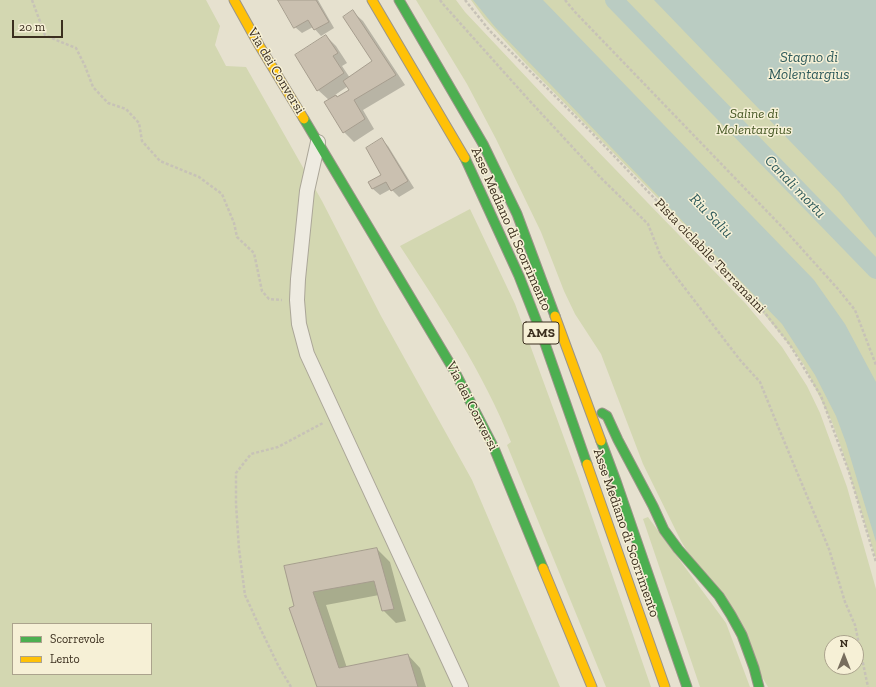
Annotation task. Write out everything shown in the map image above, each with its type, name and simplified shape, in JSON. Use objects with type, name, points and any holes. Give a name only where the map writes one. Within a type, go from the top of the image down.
[{"type":"main road","name":"Via dei Conversi","points":[[235,0],[259,45],[455,372],[479,416],[494,448],[592,687]]},
{"type":"main road","name":"Asse Mediano di Scorrimento","points":[[372,0],[464,156],[519,276],[542,335],[665,687]]},
{"type":"main road","name":"Asse Mediano di Scorrimento","points":[[399,0],[483,144],[517,214],[635,534],[687,687]]},
{"type":"main road","points":[[589,407],[607,416],[664,530],[678,549],[719,596],[731,615],[742,635],[759,687]]},
{"type":"street","points":[[318,142],[307,191],[298,279],[297,300],[299,324],[307,354],[461,687]]},
{"type":"path","points":[[32,0],[45,35],[76,48],[93,87],[108,103],[126,109],[139,123],[142,141],[160,161],[199,177],[222,194],[234,223],[237,237],[254,253],[262,291],[270,299],[297,300]]},
{"type":"path","points":[[440,0],[554,128],[601,178],[648,224],[661,257],[740,360],[760,382],[829,549],[845,602],[855,625],[868,687]]},
{"type":"path","name":"Pista ciclabile Terramaini","points":[[465,0],[490,31],[594,135],[690,237],[765,313],[786,340],[821,396],[849,472],[876,562]]},
{"type":"path","points":[[565,0],[784,229],[838,289],[855,310],[876,364]]},
{"type":"path","points":[[291,687],[260,630],[245,595],[239,549],[236,504],[236,473],[251,454],[278,447],[336,416]]},
{"type":"green space","points":[[0,0],[206,0],[220,26],[215,45],[226,66],[246,67],[322,201],[381,316],[472,480],[560,687],[0,687]]},
{"type":"green space","points":[[416,0],[456,0],[465,12],[547,99],[746,304],[782,347],[807,386],[820,413],[847,487],[876,589],[876,687],[768,687],[681,541],[643,464],[601,354],[575,314],[564,291],[541,232],[496,139],[467,84]]},
{"type":"green space","name":"Saline di Molentargius","points":[[471,0],[876,0],[876,559],[832,422],[804,365],[785,339],[758,307],[705,250],[699,240],[526,64],[484,18]]},
{"type":"green space","points":[[470,209],[515,304],[578,476],[651,687],[606,687],[507,445],[511,442],[500,416],[460,341],[400,246]]},
{"type":"green space","points":[[648,517],[726,623],[750,687],[700,687],[643,519]]},
{"type":"water","name":"Riu Saliu","points":[[473,0],[543,0],[814,280],[845,324],[876,382],[876,542],[846,443],[836,416],[815,375],[782,324],[495,27]]},
{"type":"water","name":"Stagno di Molentargius","points":[[654,0],[876,0],[876,238],[840,193]]},
{"type":"building","points":[[278,0],[316,0],[329,22],[314,30],[308,20],[294,28]]},
{"type":"building","points":[[353,10],[396,75],[354,100],[365,119],[343,133],[324,102],[349,90],[343,81],[372,61],[343,17]]},
{"type":"building","points":[[326,35],[338,53],[333,56],[344,73],[317,91],[295,55]]},
{"type":"building","points":[[382,138],[408,181],[391,191],[386,182],[372,189],[368,182],[381,175],[366,148]]},
{"type":"building","points":[[377,548],[394,609],[382,611],[374,581],[313,592],[339,668],[408,654],[418,687],[317,687],[289,608],[294,606],[284,566]]},
{"type":"waterway","name":"Canali mortu","points":[[614,0],[876,270]]},
{"type":"traffic: fast","points":[[399,0],[483,144],[517,214],[555,316]]},
{"type":"traffic: fast","points":[[304,119],[455,372],[494,448],[543,568]]},
{"type":"traffic: fast","points":[[465,158],[519,276],[542,335],[587,464]]},
{"type":"traffic: fast","points":[[602,413],[607,416],[664,530],[678,549],[719,596],[731,615],[742,635],[759,687]]},
{"type":"traffic: fast","points":[[601,441],[687,687]]},
{"type":"traffic: slow","points":[[234,0],[259,45],[304,119]]},
{"type":"traffic: slow","points":[[372,0],[465,158]]},
{"type":"traffic: slow","points":[[555,316],[601,441]]},
{"type":"traffic: slow","points":[[587,464],[665,687]]},
{"type":"traffic: slow","points":[[543,568],[592,687]]}]
